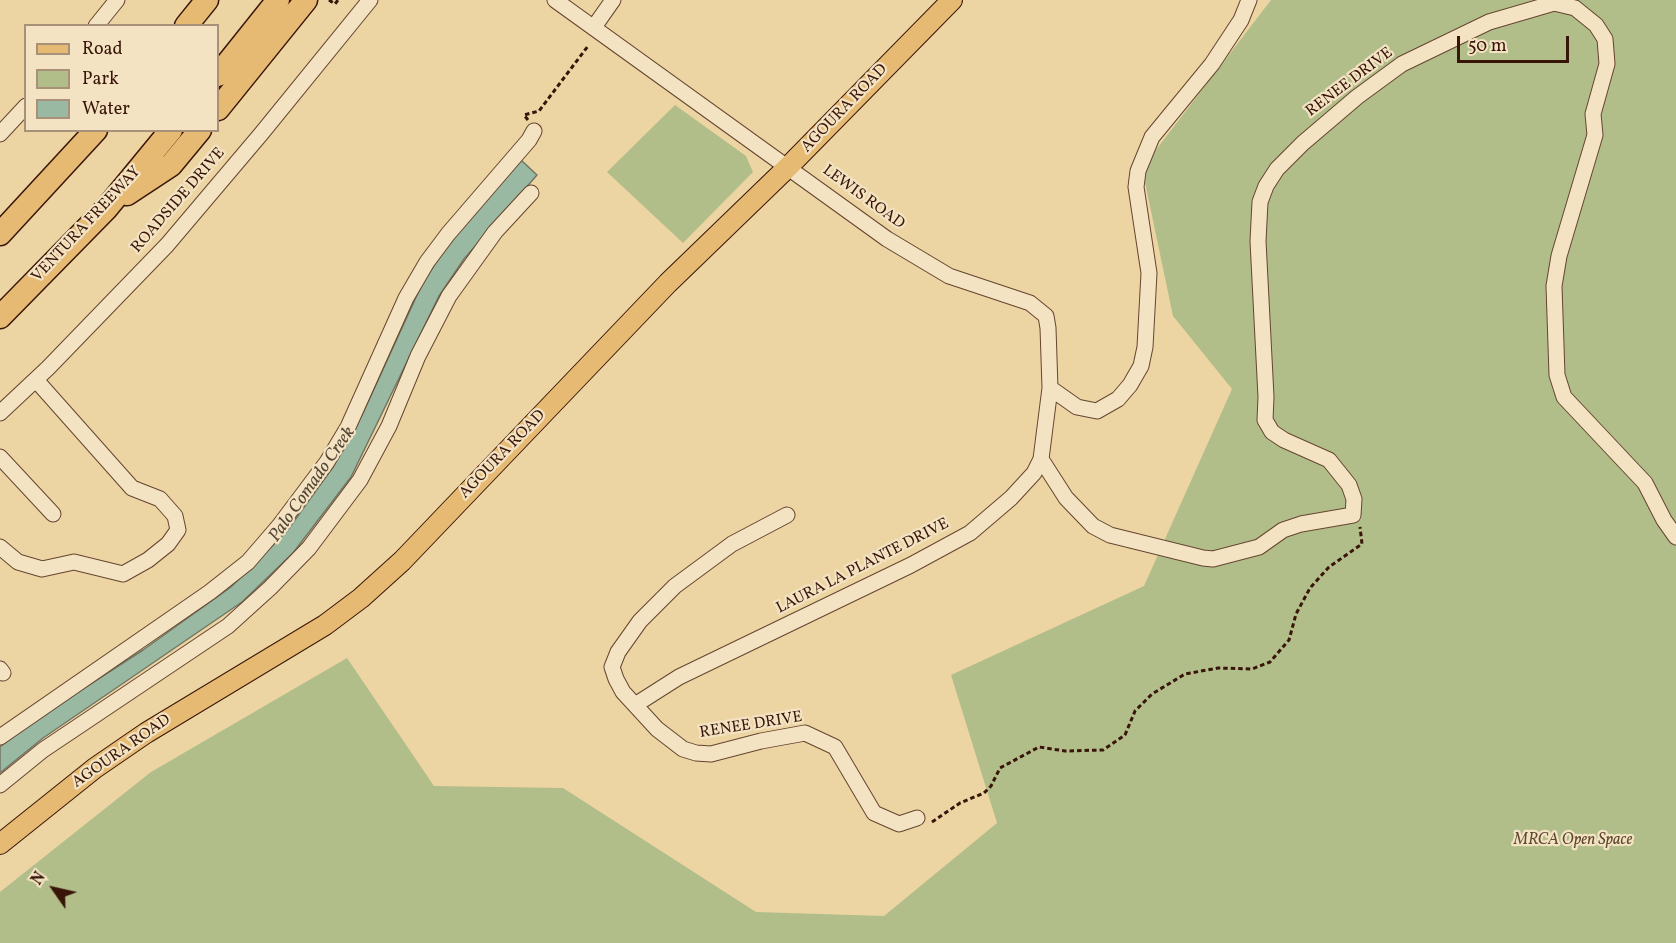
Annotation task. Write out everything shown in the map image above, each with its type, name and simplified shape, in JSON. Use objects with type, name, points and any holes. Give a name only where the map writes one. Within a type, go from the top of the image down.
[{"type":"highway","points":[[188,24],[207,0]]},
{"type":"highway","points":[[219,74],[279,0]]},
{"type":"highway","points":[[219,108],[306,0]]},
{"type":"highway","points":[[0,234],[94,132]]},
{"type":"highway","name":"VENTURA FREEWAY","points":[[0,317],[106,208],[169,132]]},
{"type":"highway","points":[[106,208],[171,165],[198,132]]},
{"type":"main road","name":"AGOURA ROAD","points":[[0,844],[95,768],[146,733],[325,625],[361,598],[402,561],[668,283],[788,167],[952,0]]},
{"type":"street","points":[[98,24],[117,0]]},
{"type":"street","name":"ROADSIDE DRIVE","points":[[0,413],[36,380],[167,245],[261,135],[370,0]]},
{"type":"street","name":"LEWIS ROAD","points":[[555,0],[886,239],[949,276],[1040,309],[1046,315],[1048,328],[1050,388]]},
{"type":"street","points":[[594,27],[613,0]]},
{"type":"street","points":[[1050,388],[1077,407],[1097,411],[1118,399],[1130,385],[1140,366],[1145,347],[1149,273],[1136,187],[1138,171],[1152,137],[1212,64],[1240,20],[1249,0]]},
{"type":"street","name":"RENEE DRIVE","points":[[1353,515],[1354,499],[1349,485],[1329,460],[1284,440],[1272,432],[1265,420],[1266,397],[1258,241],[1260,202],[1266,186],[1277,169],[1303,142],[1401,64],[1489,22],[1554,3],[1575,8],[1596,25],[1605,39],[1607,64],[1593,114],[1595,135],[1558,256],[1554,286],[1557,375],[1564,397],[1645,483],[1664,520],[1676,537]]},
{"type":"street","points":[[0,134],[24,108]]},
{"type":"street","points":[[0,737],[210,592],[248,562],[279,526],[327,462],[348,427],[406,298],[427,262],[534,132]]},
{"type":"street","points":[[0,785],[43,750],[228,626],[309,548],[360,480],[389,426],[418,356],[448,296],[481,250],[531,193]]},
{"type":"street","points":[[0,547],[18,562],[42,569],[74,562],[123,574],[168,544],[178,530],[176,516],[160,499],[132,488],[36,380]]},
{"type":"street","name":"LAURA LA PLANTE DRIVE","points":[[635,705],[679,676],[911,565],[970,533],[1011,498],[1034,473],[1041,459],[1050,388]]},
{"type":"street","points":[[0,457],[53,513]]},
{"type":"street","points":[[1041,459],[1066,498],[1093,526],[1110,535],[1203,558],[1214,559],[1258,547],[1283,530],[1300,524],[1353,515]]},
{"type":"street","name":"RENEE DRIVE","points":[[787,515],[732,544],[699,566],[640,621],[618,652],[612,667],[619,685],[657,729],[683,749],[696,753],[728,751],[761,741],[805,733],[821,738],[835,747],[874,813],[899,824],[917,818]]},
{"type":"path","points":[[329,0],[335,4],[338,0]]},
{"type":"path","points":[[534,132],[535,120],[528,120],[524,115],[539,111],[588,46]]},
{"type":"path","points":[[917,818],[927,824],[960,803],[984,793],[995,780],[1000,768],[1039,747],[1065,751],[1103,750],[1125,735],[1135,711],[1152,694],[1185,674],[1218,668],[1252,669],[1270,662],[1289,640],[1296,614],[1310,588],[1329,567],[1362,544],[1362,531],[1353,515]]},
{"type":"green space","name":"MRCA Open Space","points":[[1271,0],[1676,0],[1676,943],[0,943],[0,892],[151,772],[347,658],[434,786],[563,788],[756,912],[884,916],[997,823],[951,675],[1144,586],[1232,389],[1173,316],[1142,168]]},
{"type":"green space","points":[[675,105],[746,156],[753,172],[683,243],[607,172]]},
{"type":"water","points":[[521,160],[537,175],[464,259],[439,296],[351,477],[293,553],[242,602],[43,738],[0,773],[0,747],[30,723],[143,650],[231,587],[287,531],[333,467],[363,413],[423,282],[449,243]]},
{"type":"water label","name":"Palo Comado Creek","points":[[313,485]]}]
